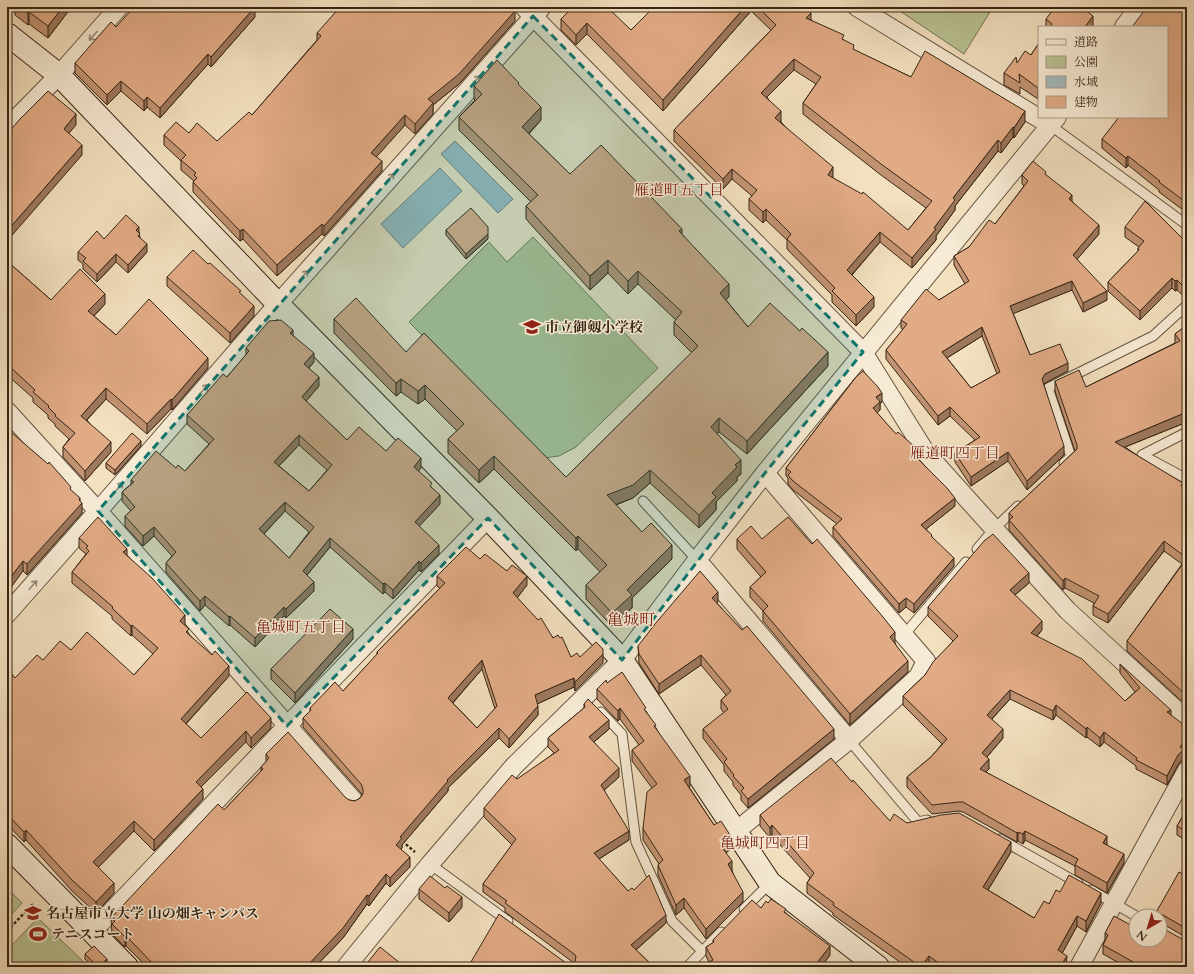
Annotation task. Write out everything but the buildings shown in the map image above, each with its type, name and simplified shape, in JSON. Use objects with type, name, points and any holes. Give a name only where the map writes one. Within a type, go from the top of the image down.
[{"type":"street","points":[[7,128],[59,75],[119,7]]},
{"type":"street","points":[[857,7],[1038,112]]},
{"type":"street","points":[[1125,26],[1139,7]]},
{"type":"street","points":[[7,614],[533,10],[863,352],[926,453],[1068,611],[1187,720]]},
{"type":"street","points":[[7,34],[59,75],[278,304],[488,518],[622,660],[770,883],[878,967]]},
{"type":"street","points":[[346,967],[430,864],[514,766],[590,702],[697,560],[765,473],[1054,121]]},
{"type":"street","points":[[7,411],[98,511],[353,800]]},
{"type":"street","points":[[736,831],[849,740],[918,677],[926,661],[765,473]]},
{"type":"street","points":[[92,932],[287,726],[488,518]]},
{"type":"street","points":[[697,560],[849,740]]},
{"type":"street","points":[[1079,967],[1187,770]]},
{"type":"street","points":[[7,845],[126,967]]},
{"type":"lane","points":[[1054,121],[1187,225]]},
{"type":"lane","points":[[1055,472],[1071,456],[1048,388],[1153,336],[1187,305]]},
{"type":"lane","points":[[1187,432],[1142,455],[1187,479]]},
{"type":"lane","points":[[904,634],[994,529],[1027,498]]},
{"type":"lane","points":[[643,501],[697,560]]},
{"type":"lane","points":[[590,702],[622,734],[636,842],[672,921],[702,951]]},
{"type":"lane","points":[[849,740],[918,822],[939,819]]},
{"type":"lane","points":[[994,835],[1128,911]]},
{"type":"lane","points":[[430,864],[512,925]]},
{"type":"lane","points":[[739,914],[770,883]]},
{"type":"lane","points":[[687,967],[728,925]]},
{"type":"path","points":[[400,839],[430,864]]},
{"type":"path","points":[[7,931],[33,904]]},
{"type":"highlighted area","points":[[533,16],[863,352],[765,473],[622,660],[488,518],[287,726],[98,511]]},
{"type":"green space","points":[[894,7],[993,7],[964,54]]},
{"type":"green space","points":[[533,237],[658,368],[576,447],[559,456],[544,458],[409,322],[489,242],[507,262]]},
{"type":"green space","points":[[7,888],[22,903],[7,919]]},
{"type":"green space","name":"テニスコート","points":[[38,918],[89,967],[7,967],[7,950]]},
{"type":"water","points":[[455,141],[513,199],[498,213],[441,154]]},
{"type":"water","points":[[440,168],[462,191],[403,248],[381,224]]},
{"type":"place","name":"市立御剱小学校","points":[[532,327]]},
{"type":"place","name":"名古屋市立大学 山の畑キャンパス","points":[[33,913]]},
{"type":"place","name":"テニスコート","points":[[38,934]]},
{"type":"district","name":"雁道町五丁目","points":[[679,190]]},
{"type":"district","name":"雁道町四丁目","points":[[955,453]]},
{"type":"district","name":"亀城町","points":[[631,619]]},
{"type":"district","name":"亀城町五丁目","points":[[301,627]]},
{"type":"district","name":"亀城町四丁目","points":[[765,843]]}]
